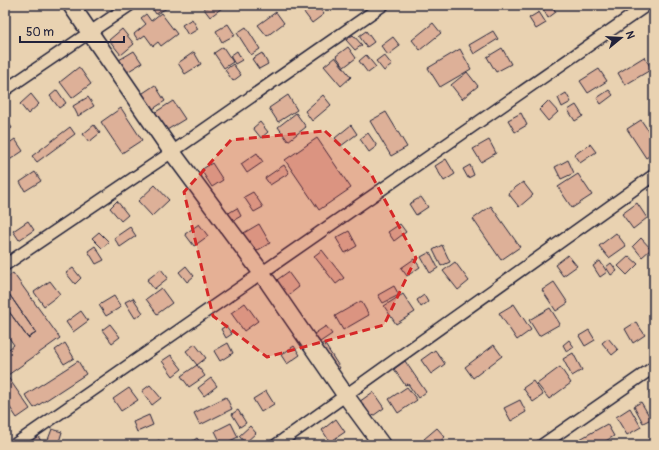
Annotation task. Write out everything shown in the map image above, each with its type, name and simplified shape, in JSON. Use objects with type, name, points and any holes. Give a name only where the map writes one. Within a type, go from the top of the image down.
[{"type":"street","points":[[71,5],[172,152],[261,272],[346,396],[382,445]]},
{"type":"street","points":[[5,90],[130,5]]},
{"type":"street","points":[[5,265],[172,152],[383,5]]},
{"type":"street","points":[[14,445],[647,5]]},
{"type":"street","points":[[276,445],[654,175]]},
{"type":"street","points":[[542,445],[654,367]]},
{"type":"highlighted area","points":[[325,131],[371,174],[416,258],[384,325],[267,357],[213,316],[184,192],[231,140]]},
{"type":"building","points":[[150,5],[168,5],[169,7],[156,14]]},
{"type":"building","points":[[210,5],[220,5],[222,8],[210,17],[204,9]]},
{"type":"building","points":[[311,5],[317,5],[324,14],[312,23],[303,11]]},
{"type":"building","points":[[541,5],[551,5],[556,12],[548,18]]},
{"type":"building","points":[[276,12],[284,23],[267,36],[258,25]]},
{"type":"building","points":[[539,12],[546,23],[536,29],[529,18]]},
{"type":"building","points":[[161,13],[177,34],[161,46],[158,42],[153,46],[145,35],[138,40],[134,34],[146,24],[141,18],[146,14],[151,21]]},
{"type":"building","points":[[192,19],[198,29],[188,35],[182,25]]},
{"type":"building","points":[[433,23],[441,33],[420,50],[412,40]]},
{"type":"building","points":[[228,24],[235,35],[222,42],[216,31]]},
{"type":"building","points":[[246,27],[260,49],[251,55],[237,33]]},
{"type":"building","points":[[122,29],[134,44],[121,55],[109,40]]},
{"type":"building","points":[[366,31],[374,42],[367,47],[359,36]]},
{"type":"building","points":[[493,31],[498,39],[474,54],[469,45]]},
{"type":"building","points":[[353,35],[362,45],[355,50],[346,40]]},
{"type":"building","points":[[393,37],[400,46],[388,55],[381,46]]},
{"type":"building","points":[[223,47],[233,62],[224,68],[214,53]]},
{"type":"building","points":[[348,47],[356,58],[344,67],[336,56]]},
{"type":"building","points":[[502,48],[511,64],[496,72],[487,57]]},
{"type":"building","points":[[460,49],[471,69],[440,87],[428,68]]},
{"type":"building","points":[[134,51],[142,63],[127,72],[119,60]]},
{"type":"building","points":[[237,51],[242,60],[235,64],[230,56]]},
{"type":"building","points":[[194,52],[201,64],[185,74],[178,63]]},
{"type":"building","points":[[262,53],[268,64],[259,69],[252,59]]},
{"type":"building","points":[[366,55],[376,67],[368,73],[359,61]]},
{"type":"building","points":[[384,55],[392,65],[384,71],[376,61]]},
{"type":"building","points":[[335,57],[351,77],[341,86],[324,66]]},
{"type":"building","points":[[644,57],[652,69],[625,85],[618,73]]},
{"type":"building","points":[[233,64],[241,75],[233,81],[225,70]]},
{"type":"building","points":[[79,67],[91,84],[72,98],[60,82]]},
{"type":"building","points":[[599,69],[607,81],[588,93],[580,81]]},
{"type":"building","points":[[467,72],[478,86],[462,99],[451,85]]},
{"type":"building","points":[[155,85],[165,101],[150,111],[140,95]]},
{"type":"building","points":[[57,90],[66,103],[59,108],[50,96]]},
{"type":"building","points":[[609,90],[613,95],[601,104],[597,98]]},
{"type":"building","points":[[566,93],[571,102],[562,107],[558,98]]},
{"type":"building","points":[[31,94],[39,104],[28,114],[20,104]]},
{"type":"building","points":[[288,95],[297,110],[278,122],[269,108]]},
{"type":"building","points":[[323,95],[331,105],[312,121],[305,111]]},
{"type":"building","points":[[88,97],[94,106],[78,116],[73,106]]},
{"type":"building","points":[[173,101],[185,119],[162,133],[151,115]]},
{"type":"building","points":[[548,101],[558,112],[548,121],[539,110]]},
{"type":"building","points":[[576,105],[583,116],[575,121],[568,110]]},
{"type":"building","points":[[121,108],[142,140],[122,153],[101,122]]},
{"type":"building","points":[[386,112],[407,147],[391,156],[370,121]]},
{"type":"building","points":[[296,113],[306,127],[288,141],[278,127]]},
{"type":"building","points":[[521,113],[527,125],[515,132],[508,120]]},
{"type":"building","points":[[5,117],[12,128],[5,133]]},
{"type":"building","points":[[641,120],[654,139],[654,153],[646,158],[627,129]]},
{"type":"building","points":[[260,122],[268,132],[261,138],[253,128]]},
{"type":"building","points":[[94,125],[100,133],[89,142],[83,134]]},
{"type":"building","points":[[351,125],[357,134],[341,146],[335,138]]},
{"type":"building","points":[[70,127],[75,134],[37,162],[32,156]]},
{"type":"building","points":[[368,133],[377,146],[369,152],[360,139]]},
{"type":"building","points":[[317,138],[351,188],[319,210],[285,160]]},
{"type":"building","points":[[15,139],[23,151],[8,161],[5,157],[5,146]]},
{"type":"building","points":[[489,140],[496,153],[481,162],[473,149]]},
{"type":"building","points":[[590,144],[596,152],[580,163],[574,155]]},
{"type":"building","points":[[257,153],[263,162],[247,173],[241,164]]},
{"type":"building","points":[[446,159],[455,174],[444,181],[435,166]]},
{"type":"building","points":[[568,160],[574,173],[561,179],[555,167]]},
{"type":"building","points":[[212,163],[223,180],[212,187],[201,170]]},
{"type":"building","points":[[284,165],[289,173],[270,185],[265,178]]},
{"type":"building","points":[[470,165],[474,175],[468,178],[463,169]]},
{"type":"building","points":[[35,172],[41,181],[25,191],[20,182]]},
{"type":"building","points":[[578,174],[592,195],[572,208],[558,187]]},
{"type":"building","points":[[523,182],[533,195],[519,207],[508,193]]},
{"type":"building","points":[[155,185],[169,200],[152,216],[138,201]]},
{"type":"building","points":[[253,192],[263,207],[254,212],[244,197]]},
{"type":"building","points":[[421,197],[428,207],[416,215],[409,204]]},
{"type":"building","points":[[117,201],[128,215],[121,221],[110,208]]},
{"type":"building","points":[[637,203],[647,218],[633,229],[622,214]]},
{"type":"building","points":[[491,206],[520,247],[501,260],[473,219]]},
{"type":"building","points":[[237,208],[241,216],[231,222],[227,214]]},
{"type":"building","points":[[28,221],[34,230],[19,240],[13,231]]},
{"type":"building","points":[[199,224],[208,236],[194,246],[185,234]]},
{"type":"building","points":[[259,224],[270,243],[253,253],[242,234]]},
{"type":"building","points":[[400,224],[406,232],[394,241],[388,232]]},
{"type":"building","points":[[130,227],[136,236],[120,247],[114,238]]},
{"type":"building","points":[[349,231],[357,246],[345,253],[336,238]]},
{"type":"building","points":[[99,232],[109,242],[102,248],[92,238]]},
{"type":"building","points":[[616,233],[626,246],[609,258],[599,246]]},
{"type":"building","points":[[641,238],[651,249],[642,257],[633,246]]},
{"type":"building","points":[[442,245],[450,262],[441,266],[433,250]]},
{"type":"building","points":[[95,246],[104,260],[96,264],[88,251]]},
{"type":"building","points":[[322,250],[344,278],[336,284],[314,256]]},
{"type":"building","points":[[430,252],[438,268],[430,273],[421,257]]},
{"type":"building","points":[[568,255],[577,266],[563,276],[555,265]]},
{"type":"building","points":[[629,256],[638,264],[627,275],[618,266]]},
{"type":"building","points":[[414,259],[420,267],[407,276],[401,268]]},
{"type":"building","points":[[600,261],[607,272],[600,277],[593,266]]},
{"type":"building","points":[[455,262],[469,281],[458,290],[443,271]]},
{"type":"building","points":[[611,263],[617,271],[611,275],[606,267]]},
{"type":"building","points":[[186,266],[194,276],[187,282],[179,272]]},
{"type":"building","points":[[73,268],[81,278],[75,284],[66,273]]},
{"type":"building","points":[[161,269],[168,278],[154,289],[147,280]]},
{"type":"building","points":[[288,272],[299,287],[286,297],[274,282]]},
{"type":"building","points":[[13,273],[60,338],[8,375],[5,370],[5,352],[14,345],[5,332],[5,306],[28,338],[36,333],[9,294],[5,297],[5,279]]},
{"type":"building","points":[[50,281],[60,294],[44,306],[34,292]]},
{"type":"building","points":[[554,282],[568,303],[556,311],[542,290]]},
{"type":"building","points":[[394,286],[399,295],[383,303],[378,295]]},
{"type":"building","points":[[161,288],[172,303],[157,314],[146,299]]},
{"type":"building","points":[[9,294],[36,333],[28,338],[5,306],[5,297]]},
{"type":"building","points":[[403,294],[415,312],[396,324],[384,306]]},
{"type":"building","points":[[424,295],[428,302],[421,307],[417,300]]},
{"type":"building","points":[[114,296],[121,307],[106,316],[99,305]]},
{"type":"building","points":[[133,298],[143,313],[135,318],[125,302]]},
{"type":"building","points":[[361,301],[369,315],[343,330],[335,316]]},
{"type":"building","points":[[245,303],[258,321],[244,331],[231,313]]},
{"type":"building","points":[[514,304],[531,330],[517,340],[499,313]]},
{"type":"building","points":[[550,308],[560,324],[539,336],[529,320]]},
{"type":"building","points":[[81,311],[88,321],[73,332],[66,322]]},
{"type":"building","points":[[636,322],[645,335],[633,343],[625,329]]},
{"type":"building","points":[[110,324],[120,337],[112,343],[102,330]]},
{"type":"building","points":[[226,326],[232,334],[226,338],[221,329]]},
{"type":"building","points":[[326,326],[332,334],[320,342],[314,334]]},
{"type":"building","points":[[589,330],[595,340],[585,346],[579,336]]},
{"type":"building","points":[[608,338],[618,350],[612,355],[602,343]]},
{"type":"building","points":[[569,340],[574,347],[567,352],[563,345]]},
{"type":"building","points":[[65,343],[74,358],[64,364],[55,350]]},
{"type":"building","points":[[228,343],[233,353],[220,361],[214,351]]},
{"type":"building","points":[[324,343],[340,368],[331,374],[315,348]]},
{"type":"building","points":[[195,344],[206,358],[197,365],[186,351]]},
{"type":"building","points":[[494,345],[502,356],[473,378],[465,367]]},
{"type":"building","points":[[294,346],[300,355],[287,364],[281,355]]},
{"type":"building","points":[[435,350],[445,364],[431,374],[421,360]]},
{"type":"building","points":[[573,353],[582,370],[572,376],[563,359]]},
{"type":"building","points":[[171,355],[182,369],[173,376],[162,361]]},
{"type":"building","points":[[78,361],[86,374],[34,408],[25,395]]},
{"type":"building","points":[[405,361],[426,392],[418,398],[408,384],[405,385],[394,369]]},
{"type":"building","points":[[197,365],[205,376],[189,387],[181,376]]},
{"type":"building","points":[[560,367],[571,383],[549,399],[537,384]]},
{"type":"building","points":[[5,373],[30,409],[17,418],[5,400]]},
{"type":"building","points":[[211,378],[217,386],[204,396],[198,388]]},
{"type":"building","points":[[533,381],[543,395],[533,402],[523,388]]},
{"type":"building","points":[[150,385],[161,398],[152,405],[142,391]]},
{"type":"building","points":[[407,387],[417,400],[398,413],[389,399]]},
{"type":"building","points":[[129,388],[138,400],[121,411],[113,399]]},
{"type":"building","points":[[654,389],[654,401],[649,392]]},
{"type":"building","points":[[266,391],[274,404],[261,412],[253,399]]},
{"type":"building","points":[[373,392],[384,408],[370,418],[359,402]]},
{"type":"building","points":[[226,397],[232,409],[200,425],[194,413]]},
{"type":"building","points":[[520,400],[526,412],[511,421],[504,408]]},
{"type":"building","points":[[641,402],[651,419],[643,423],[634,406]]},
{"type":"building","points":[[630,408],[641,427],[627,435],[616,417]]},
{"type":"building","points":[[238,410],[246,423],[240,427],[232,414]]},
{"type":"building","points":[[5,412],[9,419],[5,421]]},
{"type":"building","points":[[149,415],[153,425],[137,432],[133,422]]},
{"type":"building","points":[[336,419],[345,432],[330,442],[322,430]]},
{"type":"building","points":[[231,423],[238,437],[222,445],[215,431]]},
{"type":"building","points":[[607,424],[614,436],[599,445],[584,445],[580,439]]},
{"type":"building","points":[[250,426],[256,433],[245,443],[239,436]]},
{"type":"building","points":[[437,428],[445,437],[436,445],[429,445],[424,439]]},
{"type":"building","points":[[52,429],[62,432],[58,445],[46,445]]},
{"type":"building","points":[[38,436],[43,445],[28,445],[27,442]]},
{"type":"building","points":[[197,438],[202,445],[187,445]]},
{"type":"building","points":[[159,440],[163,445],[152,445]]}]
